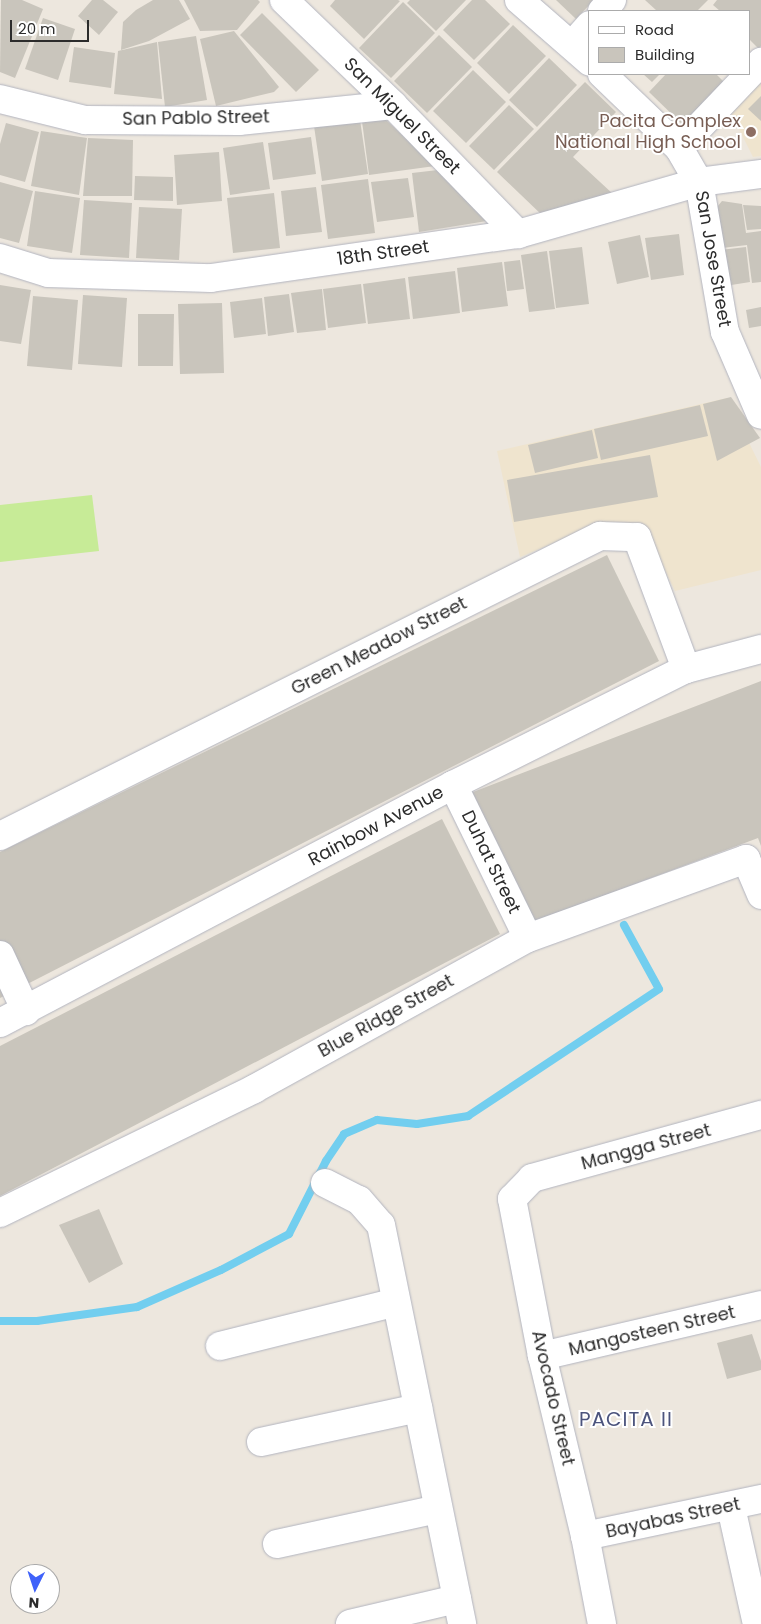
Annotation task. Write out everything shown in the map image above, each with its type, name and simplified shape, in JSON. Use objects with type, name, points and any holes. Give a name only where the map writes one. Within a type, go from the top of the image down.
[{"type":"street","name":"San Miguel Street","points":[[284,0],[393,105],[518,234]]},
{"type":"street","points":[[519,0],[584,44]]},
{"type":"street","points":[[603,10],[612,0]]},
{"type":"street","points":[[751,72],[761,62]]},
{"type":"street","name":"San Jose Street","points":[[603,75],[679,148],[699,182],[725,332],[761,415]]},
{"type":"street","points":[[679,148],[749,75]]},
{"type":"street","name":"San Pablo Street","points":[[0,99],[85,120],[239,121],[393,105]]},
{"type":"street","name":"18th Street","points":[[0,258],[48,272],[211,278],[518,234],[699,182],[761,174]]},
{"type":"street","name":"Green Meadow Street","points":[[0,836],[600,536],[637,537],[686,669]]},
{"type":"street","name":"Rainbow Avenue","points":[[0,1023],[453,785],[686,669],[761,649]]},
{"type":"street","name":"Duhat Street","points":[[453,785],[528,938]]},
{"type":"street","name":"Blue Ridge Street","points":[[0,1213],[254,1089],[528,938],[746,859],[761,895]]},
{"type":"street","points":[[0,955],[26,1011]]},
{"type":"street","name":"Mangga Street","points":[[532,1178],[761,1116]]},
{"type":"street","name":"Avocado Street","points":[[532,1178],[512,1200],[542,1356],[585,1536],[602,1624]]},
{"type":"street","points":[[326,1183],[358,1200],[381,1225],[437,1509],[460,1612],[350,1624]]},
{"type":"street","points":[[220,1346],[396,1302]]},
{"type":"street","name":"Mangosteen Street","points":[[542,1356],[761,1305]]},
{"type":"street","points":[[261,1442],[418,1408]]},
{"type":"street","name":"Bayabas Street","points":[[585,1536],[761,1500]]},
{"type":"street","points":[[731,1507],[757,1624]]},
{"type":"street","points":[[277,1544],[437,1509]]},
{"type":"shaded area","name":"Pacita Complex National High School","points":[[761,74],[761,156],[753,157],[729,109]]},
{"type":"shaded area","points":[[727,398],[761,467],[761,570],[675,591],[642,525],[600,524],[520,557],[497,451]]},
{"type":"green space","points":[[92,495],[99,551],[0,562],[0,505]]},
{"type":"building","points":[[1,0],[22,0],[43,9],[15,78],[0,72]]},
{"type":"building","points":[[92,0],[103,0],[118,12],[99,35],[78,16]]},
{"type":"building","points":[[153,0],[179,0],[190,19],[149,41],[121,50],[123,22],[136,10]]},
{"type":"building","points":[[184,0],[258,0],[260,2],[237,30],[200,31]]},
{"type":"building","points":[[335,0],[400,1],[364,39],[330,6]]},
{"type":"building","points":[[410,0],[466,0],[436,31],[407,3]]},
{"type":"building","points":[[472,0],[485,0],[510,24],[474,60],[443,30]]},
{"type":"building","points":[[556,0],[594,0],[576,19]]},
{"type":"building","points":[[645,0],[708,0],[698,10],[656,10]]},
{"type":"building","points":[[717,0],[761,0],[761,46],[759,49],[751,41],[751,10],[719,10],[713,5]]},
{"type":"building","points":[[403,2],[435,33],[391,78],[359,48]]},
{"type":"building","points":[[262,13],[319,70],[296,92],[240,35]]},
{"type":"building","points":[[43,18],[75,29],[58,80],[25,69]]},
{"type":"building","points":[[513,25],[546,56],[509,94],[477,63]]},
{"type":"building","points":[[234,31],[279,87],[274,92],[216,106],[200,39]]},
{"type":"building","points":[[439,35],[472,67],[427,113],[394,81]]},
{"type":"building","points":[[196,36],[207,100],[165,107],[158,42]]},
{"type":"building","points":[[157,42],[162,99],[114,94],[118,51]]},
{"type":"building","points":[[74,47],[115,53],[111,88],[69,82]]},
{"type":"building","points":[[549,58],[577,85],[537,127],[509,100]]},
{"type":"building","points":[[473,70],[506,102],[466,143],[433,111]]},
{"type":"building","points":[[644,75],[659,75],[652,82]]},
{"type":"building","points":[[665,75],[717,75],[725,83],[684,126],[649,92]]},
{"type":"building","points":[[585,82],[616,112],[573,157],[613,194],[544,217],[497,172]]},
{"type":"building","points":[[761,96],[761,121],[748,109]]},
{"type":"building","points":[[509,105],[534,129],[494,170],[469,146]]},
{"type":"building","points":[[384,118],[435,166],[369,175],[362,121]]},
{"type":"building","points":[[360,120],[368,174],[322,181],[314,126]]},
{"type":"building","points":[[6,123],[39,132],[25,182],[0,175],[0,144]]},
{"type":"building","points":[[41,131],[87,138],[79,195],[31,186]]},
{"type":"building","points":[[311,137],[316,174],[273,180],[268,143]]},
{"type":"building","points":[[88,138],[133,140],[132,196],[83,196]]},
{"type":"building","points":[[263,142],[270,189],[230,195],[223,148]]},
{"type":"building","points":[[219,152],[222,201],[177,205],[174,155]]},
{"type":"building","points":[[438,170],[487,221],[419,232],[412,173]]},
{"type":"building","points":[[135,176],[173,177],[173,201],[134,200]]},
{"type":"building","points":[[408,178],[414,217],[377,222],[371,182]]},
{"type":"building","points":[[368,179],[375,233],[328,239],[321,185]]},
{"type":"building","points":[[0,182],[33,191],[19,243],[0,238]]},
{"type":"building","points":[[316,187],[322,232],[286,236],[281,191]]},
{"type":"building","points":[[35,191],[80,198],[72,253],[27,246]]},
{"type":"building","points":[[274,193],[280,248],[233,253],[227,198]]},
{"type":"building","points":[[84,200],[132,203],[129,258],[80,255]]},
{"type":"building","points":[[722,201],[742,204],[746,233],[761,231],[761,282],[752,283],[747,245],[722,248],[717,207]]},
{"type":"building","points":[[743,205],[761,206],[761,229],[747,230]]},
{"type":"building","points":[[139,207],[182,209],[179,260],[136,258]]},
{"type":"building","points":[[679,234],[684,275],[651,280],[645,238]]},
{"type":"building","points":[[640,235],[649,277],[617,284],[608,242]]},
{"type":"building","points":[[582,247],[589,304],[556,308],[549,251]]},
{"type":"building","points":[[746,247],[750,282],[725,286],[720,250]]},
{"type":"building","points":[[547,251],[555,309],[529,312],[521,255]]},
{"type":"building","points":[[520,260],[524,289],[507,291],[504,262]]},
{"type":"building","points":[[502,262],[508,306],[462,312],[457,268]]},
{"type":"building","points":[[455,271],[460,313],[413,319],[408,277]]},
{"type":"building","points":[[405,278],[410,319],[368,324],[363,284]]},
{"type":"building","points":[[361,284],[366,323],[328,328],[323,289]]},
{"type":"building","points":[[0,285],[31,290],[21,344],[0,341]]},
{"type":"building","points":[[322,289],[326,330],[297,333],[291,293]]},
{"type":"building","points":[[289,294],[294,332],[268,336],[264,297]]},
{"type":"building","points":[[83,295],[127,298],[122,367],[78,364]]},
{"type":"building","points":[[33,296],[78,300],[72,370],[27,366]]},
{"type":"building","points":[[262,298],[266,334],[234,338],[230,302]]},
{"type":"building","points":[[222,303],[224,373],[180,374],[178,304]]},
{"type":"building","points":[[761,307],[761,326],[749,328],[746,310]]},
{"type":"building","points":[[138,314],[174,314],[173,366],[138,366]]},
{"type":"building","points":[[731,397],[760,438],[717,461],[703,404]]},
{"type":"building","points":[[700,405],[708,436],[601,460],[594,429]]},
{"type":"building","points":[[592,430],[598,458],[535,473],[528,445]]},
{"type":"building","points":[[650,455],[658,497],[514,522],[507,480]]},
{"type":"building","points":[[607,555],[659,661],[0,998],[0,852]]},
{"type":"building","points":[[761,681],[761,846],[758,838],[531,923],[468,794]]},
{"type":"building","points":[[442,819],[500,934],[0,1196],[0,1046]]},
{"type":"building","points":[[99,1209],[123,1264],[89,1283],[59,1225]]},
{"type":"building","points":[[752,1334],[761,1361],[761,1370],[727,1379],[717,1343]]},
{"type":"waterway","points":[[0,1321],[37,1321],[137,1307],[221,1270],[289,1234],[326,1161],[344,1134],[377,1120],[417,1124],[468,1116],[659,989],[624,925]]},
{"type":"place","name":"Pacita Complex National High School","points":[[751,132]]},
{"type":"district","name":"PACITA II","points":[[626,1419]]}]
